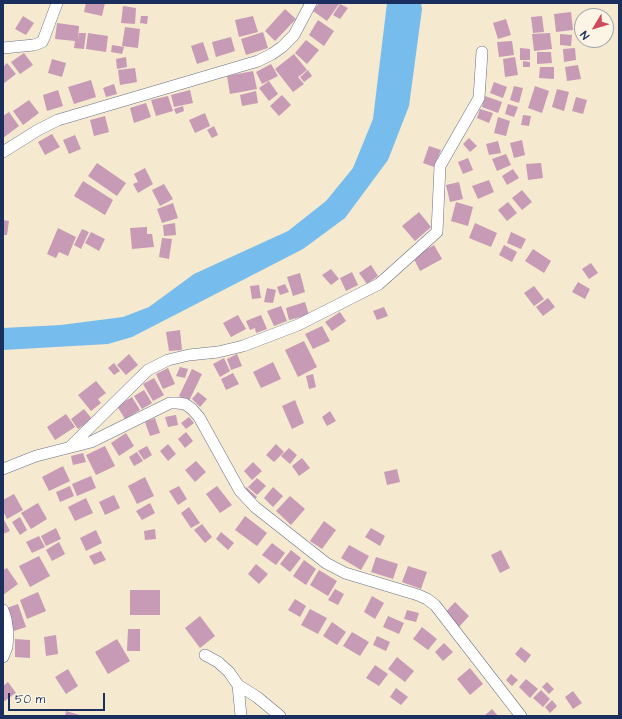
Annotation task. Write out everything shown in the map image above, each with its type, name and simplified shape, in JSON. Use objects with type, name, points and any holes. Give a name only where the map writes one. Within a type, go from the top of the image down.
[{"type":"street","points":[[3,48],[34,45],[42,42],[58,3]]},
{"type":"street","points":[[3,152],[38,130],[58,120],[258,61],[282,47],[294,35],[311,3]]},
{"type":"street","points":[[69,448],[148,370],[168,360],[189,355],[218,352],[243,346],[298,325],[379,284],[437,232],[440,166],[479,98],[482,52]]},
{"type":"street","points":[[3,469],[36,456],[91,442],[170,403],[185,404],[199,417],[240,492],[255,507],[326,563],[345,574],[418,595],[435,605],[522,716]]},
{"type":"street","points":[[3,610],[6,618],[8,633],[7,647],[3,657]]},
{"type":"street","points":[[205,655],[218,662],[229,672],[238,685],[257,697],[280,716]]},
{"type":"street","points":[[238,685],[241,716]]},
{"type":"water","points":[[387,3],[421,3],[422,9],[409,106],[388,160],[345,218],[303,249],[132,337],[108,344],[3,350],[3,328],[61,325],[123,317],[149,307],[194,274],[288,231],[326,201],[353,168],[373,119]]},
{"type":"building","points":[[86,3],[105,3],[102,16],[84,12]]},
{"type":"building","points":[[319,3],[339,4],[327,21],[313,11]]},
{"type":"building","points":[[340,4],[348,8],[340,19],[333,15]]},
{"type":"building","points":[[123,6],[136,8],[135,24],[121,23]]},
{"type":"building","points":[[285,9],[296,19],[275,41],[265,31]]},
{"type":"building","points":[[571,12],[573,30],[556,32],[554,14]]},
{"type":"building","points":[[23,16],[34,23],[26,35],[15,29]]},
{"type":"building","points":[[141,16],[148,16],[147,24],[140,23]]},
{"type":"building","points":[[253,16],[258,32],[239,37],[235,20]]},
{"type":"building","points":[[542,16],[544,32],[533,33],[531,17]]},
{"type":"building","points":[[506,19],[511,35],[498,39],[493,23]]},
{"type":"building","points":[[318,20],[334,31],[324,46],[309,35]]},
{"type":"building","points":[[57,23],[79,26],[78,42],[79,33],[86,33],[84,49],[74,48],[75,41],[55,39]]},
{"type":"building","points":[[125,27],[140,29],[138,48],[122,46]]},
{"type":"building","points":[[263,32],[268,48],[246,55],[241,39]]},
{"type":"building","points":[[88,33],[108,36],[106,52],[86,49]]},
{"type":"building","points":[[550,33],[552,49],[534,51],[532,34]]},
{"type":"building","points":[[560,34],[572,35],[571,46],[560,45]]},
{"type":"building","points":[[231,37],[235,51],[216,57],[212,42]]},
{"type":"building","points":[[306,40],[319,50],[307,64],[295,53]]},
{"type":"building","points":[[512,41],[514,55],[499,57],[497,42]]},
{"type":"building","points":[[203,42],[209,60],[197,64],[191,46]]},
{"type":"building","points":[[112,45],[124,47],[122,54],[111,52]]},
{"type":"building","points":[[520,48],[530,49],[530,60],[520,60]]},
{"type":"building","points":[[575,48],[576,60],[564,62],[563,49]]},
{"type":"building","points":[[537,52],[551,52],[552,63],[537,64]]},
{"type":"building","points":[[24,53],[33,65],[20,74],[11,62]]},
{"type":"building","points":[[294,54],[307,70],[298,77],[304,84],[293,92],[275,69]]},
{"type":"building","points":[[126,57],[127,67],[117,69],[116,59]]},
{"type":"building","points":[[515,57],[518,75],[505,77],[503,59]]},
{"type":"building","points":[[52,59],[66,63],[62,77],[48,73]]},
{"type":"building","points":[[523,61],[530,62],[530,67],[523,67]]},
{"type":"building","points":[[7,63],[16,74],[3,84],[3,67]]},
{"type":"building","points":[[271,64],[278,76],[262,84],[256,72]]},
{"type":"building","points":[[578,65],[581,79],[567,81],[565,67]]},
{"type":"building","points":[[540,67],[554,67],[554,79],[539,78]]},
{"type":"building","points":[[135,68],[137,82],[120,85],[118,70]]},
{"type":"building","points":[[308,70],[312,76],[304,82],[300,77]]},
{"type":"building","points":[[253,71],[257,89],[230,94],[227,76]]},
{"type":"building","points":[[91,80],[96,97],[74,104],[68,87]]},
{"type":"building","points":[[269,81],[278,94],[269,101],[259,88]]},
{"type":"building","points":[[494,82],[507,87],[503,98],[490,93]]},
{"type":"building","points":[[114,84],[117,94],[106,97],[103,88]]},
{"type":"building","points":[[514,86],[523,88],[519,103],[510,100]]},
{"type":"building","points":[[535,86],[549,91],[542,113],[528,108]]},
{"type":"building","points":[[557,89],[569,92],[564,111],[552,107]]},
{"type":"building","points":[[58,90],[63,106],[47,111],[43,95]]},
{"type":"building","points":[[190,90],[193,103],[174,107],[171,95]]},
{"type":"building","points":[[256,91],[258,103],[242,106],[240,95]]},
{"type":"building","points":[[282,95],[291,105],[279,116],[270,106]]},
{"type":"building","points":[[168,96],[173,111],[156,116],[151,100]]},
{"type":"building","points":[[485,96],[502,102],[498,113],[482,107]]},
{"type":"building","points":[[576,97],[587,100],[583,114],[572,111]]},
{"type":"building","points":[[29,100],[39,113],[23,125],[13,111]]},
{"type":"building","points":[[146,103],[151,117],[134,123],[130,108]]},
{"type":"building","points":[[508,104],[518,107],[514,117],[505,114]]},
{"type":"building","points":[[183,106],[184,111],[176,114],[174,109]]},
{"type":"building","points":[[480,109],[493,113],[489,123],[477,118]]},
{"type":"building","points":[[9,112],[19,126],[3,138],[3,116]]},
{"type":"building","points":[[205,113],[210,126],[195,133],[189,120]]},
{"type":"building","points":[[523,115],[531,116],[529,126],[521,125]]},
{"type":"building","points":[[105,116],[109,132],[94,136],[90,120]]},
{"type":"building","points":[[498,117],[510,121],[506,136],[494,133]]},
{"type":"building","points":[[214,126],[218,135],[212,138],[207,130]]},
{"type":"building","points":[[52,134],[60,147],[45,155],[38,142]]},
{"type":"building","points":[[75,135],[81,149],[69,154],[63,140]]},
{"type":"building","points":[[469,138],[477,146],[470,152],[463,144]]},
{"type":"building","points":[[522,140],[525,155],[514,158],[510,143]]},
{"type":"building","points":[[498,141],[501,153],[489,155],[486,144]]},
{"type":"building","points":[[429,146],[441,150],[434,167],[423,163]]},
{"type":"building","points":[[506,154],[511,165],[497,171],[492,159]]},
{"type":"building","points":[[468,158],[473,170],[463,174],[458,162]]},
{"type":"building","points":[[97,163],[126,183],[117,196],[88,176]]},
{"type":"building","points":[[541,163],[543,178],[528,180],[526,164]]},
{"type":"building","points":[[145,168],[153,184],[138,193],[133,184],[138,182],[134,174]]},
{"type":"building","points":[[513,169],[519,178],[507,185],[502,176]]},
{"type":"building","points":[[489,180],[494,192],[478,199],[472,186]]},
{"type":"building","points":[[83,181],[113,200],[105,215],[74,196]]},
{"type":"building","points":[[459,182],[463,199],[450,202],[446,185]]},
{"type":"building","points":[[164,184],[173,199],[160,206],[152,190]]},
{"type":"building","points":[[522,190],[532,202],[522,210],[512,198]]},
{"type":"building","points":[[456,202],[473,207],[468,226],[451,221]]},
{"type":"building","points":[[508,202],[517,213],[507,221],[498,210]]},
{"type":"building","points":[[173,203],[178,218],[162,223],[157,209]]},
{"type":"building","points":[[419,212],[431,227],[415,241],[402,226]]},
{"type":"building","points":[[3,220],[9,221],[7,235],[3,235]]},
{"type":"building","points":[[175,223],[176,235],[164,236],[163,225]]},
{"type":"building","points":[[475,223],[497,233],[491,247],[469,238]]},
{"type":"building","points":[[147,227],[147,234],[152,234],[154,247],[132,249],[130,228]]},
{"type":"building","points":[[58,228],[76,237],[68,256],[59,252],[56,258],[47,254]]},
{"type":"building","points":[[82,229],[89,232],[81,249],[74,245]]},
{"type":"building","points":[[91,232],[105,239],[99,251],[85,243]]},
{"type":"building","points":[[511,232],[526,239],[521,249],[507,243]]},
{"type":"building","points":[[162,238],[172,239],[169,259],[159,257]]},
{"type":"building","points":[[434,245],[442,259],[420,271],[413,257]]},
{"type":"building","points":[[504,245],[517,252],[512,262],[499,255]]},
{"type":"building","points":[[533,249],[551,261],[544,273],[525,261]]},
{"type":"building","points":[[591,263],[598,273],[589,279],[582,269]]},
{"type":"building","points":[[371,265],[378,276],[367,284],[359,273]]},
{"type":"building","points":[[331,269],[339,279],[331,285],[322,275]]},
{"type":"building","points":[[352,272],[358,285],[346,291],[340,278]]},
{"type":"building","points":[[300,273],[305,292],[293,296],[287,277]]},
{"type":"building","points":[[578,282],[590,289],[585,299],[572,292]]},
{"type":"building","points":[[285,284],[289,292],[280,295],[277,287]]},
{"type":"building","points":[[259,285],[261,298],[252,299],[250,286]]},
{"type":"building","points":[[534,286],[544,299],[534,306],[524,293]]},
{"type":"building","points":[[267,288],[276,290],[273,303],[264,302]]},
{"type":"building","points":[[548,298],[555,307],[543,316],[536,307]]},
{"type":"building","points":[[305,302],[309,315],[289,320],[286,308]]},
{"type":"building","points":[[281,306],[287,321],[274,326],[267,311]]},
{"type":"building","points":[[384,307],[388,316],[377,320],[373,311]]},
{"type":"building","points":[[340,312],[346,321],[332,331],[325,322]]},
{"type":"building","points":[[238,315],[246,329],[231,337],[223,323]]},
{"type":"building","points":[[261,315],[267,329],[256,333],[255,328],[250,330],[246,321]]},
{"type":"building","points":[[322,326],[330,341],[313,349],[305,334]]},
{"type":"building","points":[[180,330],[182,350],[169,351],[166,332]]},
{"type":"building","points":[[304,341],[317,367],[298,377],[285,350]]},
{"type":"building","points":[[129,354],[138,365],[126,375],[117,365]]},
{"type":"building","points":[[237,354],[242,366],[231,370],[227,359]]},
{"type":"building","points":[[224,358],[230,371],[220,377],[213,364]]},
{"type":"building","points":[[273,362],[281,379],[261,388],[253,372]]},
{"type":"building","points":[[114,363],[120,371],[114,375],[108,368]]},
{"type":"building","points":[[180,367],[188,369],[185,378],[176,376]]},
{"type":"building","points":[[168,368],[175,384],[163,389],[156,374]]},
{"type":"building","points":[[192,369],[202,374],[189,401],[179,396]]},
{"type":"building","points":[[233,373],[239,384],[226,390],[221,379]]},
{"type":"building","points":[[313,374],[316,387],[309,389],[306,376]]},
{"type":"building","points":[[154,378],[164,395],[153,401],[143,384]]},
{"type":"building","points":[[96,381],[106,393],[98,399],[101,403],[91,411],[78,395]]},
{"type":"building","points":[[144,390],[152,403],[142,409],[134,396]]},
{"type":"building","points":[[198,392],[207,399],[200,407],[192,399]]},
{"type":"building","points":[[132,397],[140,410],[125,419],[117,406]]},
{"type":"building","points":[[295,400],[304,423],[292,429],[282,406]]},
{"type":"building","points":[[84,409],[92,419],[78,429],[71,419]]},
{"type":"building","points":[[330,411],[336,421],[327,426],[322,417]]},
{"type":"building","points":[[66,414],[75,427],[55,440],[47,427]]},
{"type":"building","points":[[176,415],[178,425],[168,427],[165,417]]},
{"type":"building","points":[[189,417],[194,423],[186,429],[181,423]]},
{"type":"building","points":[[155,418],[160,433],[150,436],[145,422]]},
{"type":"building","points":[[186,432],[193,441],[185,448],[178,439]]},
{"type":"building","points":[[126,433],[134,446],[119,456],[111,443]]},
{"type":"building","points":[[168,444],[176,454],[168,461],[160,451]]},
{"type":"building","points":[[276,444],[284,452],[274,462],[266,455]]},
{"type":"building","points":[[105,446],[115,466],[96,475],[86,455]]},
{"type":"building","points":[[147,446],[152,455],[144,460],[138,451]]},
{"type":"building","points":[[289,448],[297,455],[290,464],[281,456]]},
{"type":"building","points":[[137,452],[143,461],[134,466],[129,457]]},
{"type":"building","points":[[83,453],[86,462],[73,465],[71,456]]},
{"type":"building","points":[[302,458],[310,468],[299,476],[292,466]]},
{"type":"building","points":[[196,461],[206,472],[195,482],[185,470]]},
{"type":"building","points":[[253,462],[262,471],[252,480],[244,471]]},
{"type":"building","points":[[63,466],[70,481],[49,491],[42,477]]},
{"type":"building","points":[[397,469],[400,482],[387,485],[384,472]]},
{"type":"building","points":[[91,476],[96,488],[77,496],[72,484]]},
{"type":"building","points":[[145,477],[154,496],[137,504],[128,486]]},
{"type":"building","points":[[257,478],[266,486],[257,495],[248,487]]},
{"type":"building","points":[[70,486],[74,496],[60,502],[56,492]]},
{"type":"building","points":[[179,486],[187,499],[178,505],[169,491]]},
{"type":"building","points":[[217,486],[232,505],[220,513],[206,494]]},
{"type":"building","points":[[246,487],[257,497],[253,501],[242,491]]},
{"type":"building","points":[[273,487],[283,496],[273,507],[264,498]]},
{"type":"building","points":[[14,494],[23,510],[7,519],[3,511],[3,500]]},
{"type":"building","points":[[114,495],[120,508],[105,515],[99,502]]},
{"type":"building","points":[[290,496],[305,509],[291,525],[276,511]]},
{"type":"building","points":[[86,498],[93,513],[75,521],[68,507]]},
{"type":"building","points":[[38,503],[47,519],[31,529],[21,513]]},
{"type":"building","points":[[150,503],[155,513],[142,520],[136,511]]},
{"type":"building","points":[[189,507],[200,523],[191,528],[181,513]]},
{"type":"building","points":[[245,516],[267,533],[257,546],[235,530]]},
{"type":"building","points":[[20,517],[27,530],[20,535],[12,522]]},
{"type":"building","points":[[3,518],[10,531],[3,534]]},
{"type":"building","points":[[324,521],[336,530],[322,549],[310,541]]},
{"type":"building","points":[[202,524],[212,537],[205,543],[194,530]]},
{"type":"building","points":[[56,528],[61,539],[46,546],[41,536]]},
{"type":"building","points":[[371,528],[385,536],[380,546],[365,537]]},
{"type":"building","points":[[155,529],[156,539],[145,540],[144,531]]},
{"type":"building","points":[[96,530],[102,543],[86,551],[80,538]]},
{"type":"building","points":[[221,532],[234,543],[228,550],[216,539]]},
{"type":"building","points":[[39,536],[45,547],[32,553],[26,542]]},
{"type":"building","points":[[59,542],[65,554],[52,561],[46,550]]},
{"type":"building","points":[[272,543],[285,553],[276,565],[262,555]]},
{"type":"building","points":[[349,545],[369,556],[361,570],[341,558]]},
{"type":"building","points":[[291,550],[301,558],[290,572],[280,564]]},
{"type":"building","points":[[501,550],[510,568],[500,573],[491,555]]},
{"type":"building","points":[[101,551],[106,560],[94,565],[89,556]]},
{"type":"building","points":[[39,556],[50,576],[30,587],[19,566]]},
{"type":"building","points":[[376,557],[398,564],[393,579],[371,572]]},
{"type":"building","points":[[304,560],[316,569],[306,585],[293,576]]},
{"type":"building","points":[[256,564],[268,574],[259,584],[248,574]]},
{"type":"building","points":[[408,566],[427,572],[421,589],[402,582]]},
{"type":"building","points":[[7,568],[18,584],[3,595],[3,570]]},
{"type":"building","points":[[319,570],[337,581],[328,596],[310,585]]},
{"type":"building","points":[[335,589],[344,594],[338,605],[328,600]]},
{"type":"building","points":[[130,590],[160,590],[160,615],[130,615]]},
{"type":"building","points":[[38,592],[46,611],[27,619],[20,600]]},
{"type":"building","points":[[372,596],[384,603],[375,619],[364,612]]},
{"type":"building","points":[[295,599],[306,606],[300,617],[288,610]]},
{"type":"building","points":[[455,602],[469,616],[459,627],[444,614]]},
{"type":"building","points":[[18,604],[26,627],[14,631],[7,608]]},
{"type":"building","points":[[310,609],[327,618],[318,634],[301,625]]},
{"type":"building","points":[[407,610],[419,613],[416,622],[404,619]]},
{"type":"building","points":[[200,616],[215,636],[200,648],[185,628]]},
{"type":"building","points":[[388,616],[404,623],[399,634],[383,627]]},
{"type":"building","points":[[332,622],[346,632],[337,645],[323,636]]},
{"type":"building","points":[[422,627],[437,639],[428,650],[413,639]]},
{"type":"building","points":[[128,629],[140,629],[140,651],[127,651]]},
{"type":"building","points":[[352,632],[369,642],[360,656],[343,646]]},
{"type":"building","points":[[56,635],[58,654],[46,656],[44,637]]},
{"type":"building","points":[[377,636],[390,642],[386,651],[373,645]]},
{"type":"building","points":[[15,639],[30,640],[30,658],[15,657]]},
{"type":"building","points":[[117,639],[130,661],[108,674],[95,652]]},
{"type":"building","points":[[444,643],[453,652],[443,661],[435,652]]},
{"type":"building","points":[[521,647],[531,655],[525,663],[515,654]]},
{"type":"building","points":[[397,657],[414,671],[405,682],[388,669]]},
{"type":"building","points":[[375,665],[388,674],[379,686],[366,678]]},
{"type":"building","points":[[470,668],[483,684],[470,695],[457,679]]},
{"type":"building","points":[[68,669],[78,686],[66,694],[55,677]]},
{"type":"building","points":[[511,674],[518,680],[512,686],[506,680]]},
{"type":"building","points":[[526,679],[538,689],[530,698],[519,687]]},
{"type":"building","points":[[8,682],[16,693],[3,702],[3,686]]},
{"type":"building","points":[[547,682],[554,689],[549,694],[542,687]]},
{"type":"building","points":[[396,688],[408,697],[401,705],[390,697]]},
{"type":"building","points":[[541,690],[550,699],[543,707],[533,698]]},
{"type":"building","points":[[573,691],[582,703],[573,709],[565,697]]},
{"type":"building","points":[[552,700],[557,706],[550,713],[545,707]]},
{"type":"building","points":[[492,709],[498,716],[484,716]]},
{"type":"building","points":[[66,711],[83,716],[65,716]]}]
